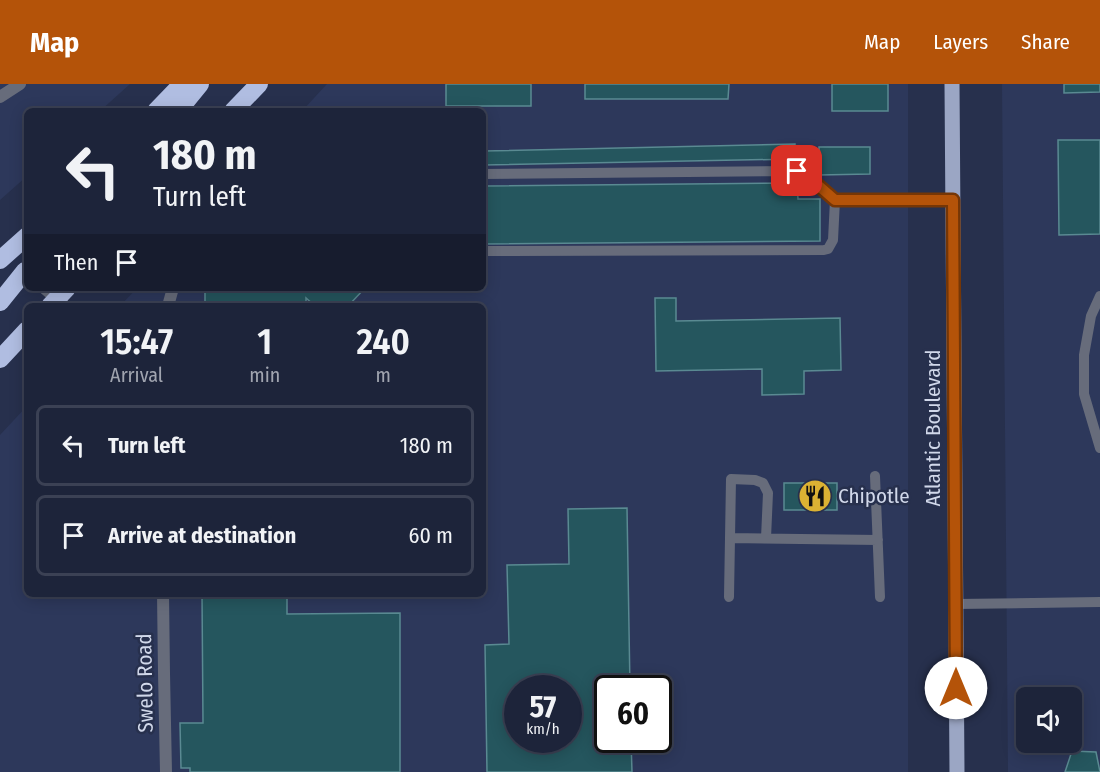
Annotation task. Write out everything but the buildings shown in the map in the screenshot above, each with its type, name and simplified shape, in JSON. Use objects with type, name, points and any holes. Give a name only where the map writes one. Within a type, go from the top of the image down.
[{"type":"highway","points":[[159,108],[182,84]]},
{"type":"highway","points":[[180,108],[200,84]]},
{"type":"highway","points":[[236,108],[259,84]]},
{"type":"highway","points":[[0,302],[13,262],[24,242]]},
{"type":"highway","points":[[0,359],[24,333]]},
{"type":"main road","name":"Atlantic Boulevard","points":[[952,84],[957,772]]},
{"type":"street","points":[[1,96],[20,84]]},
{"type":"street","name":"Swelo Road","points":[[163,597],[166,772]]},
{"type":"lane","points":[[486,174],[797,171],[804,173],[835,200],[953,200]]},
{"type":"lane","points":[[486,251],[824,250],[828,249],[833,240],[835,200]]},
{"type":"lane","points":[[1100,296],[1090,316],[1084,355],[1084,394],[1100,448]]},
{"type":"lane","points":[[875,476],[880,597]]},
{"type":"lane","points":[[729,597],[731,479],[755,480],[763,483],[768,492],[766,538]]},
{"type":"lane","points":[[730,538],[878,540]]},
{"type":"lane","points":[[956,604],[1100,602]]},
{"type":"shaded area","points":[[0,84],[130,84],[103,108],[24,108],[24,179],[0,200]]},
{"type":"shaded area","points":[[327,84],[908,84],[908,772],[0,772],[0,435],[24,409],[24,597],[486,597],[486,303],[123,303],[134,291],[486,291],[486,108],[305,108]]},
{"type":"shaded area","points":[[1002,84],[1100,84],[1100,772],[1008,772]]},
{"type":"place","name":"Chipotle","points":[[815,496]]},
{"type":"route","points":[[797,171],[811,178],[835,200],[953,200],[956,688]]}]
